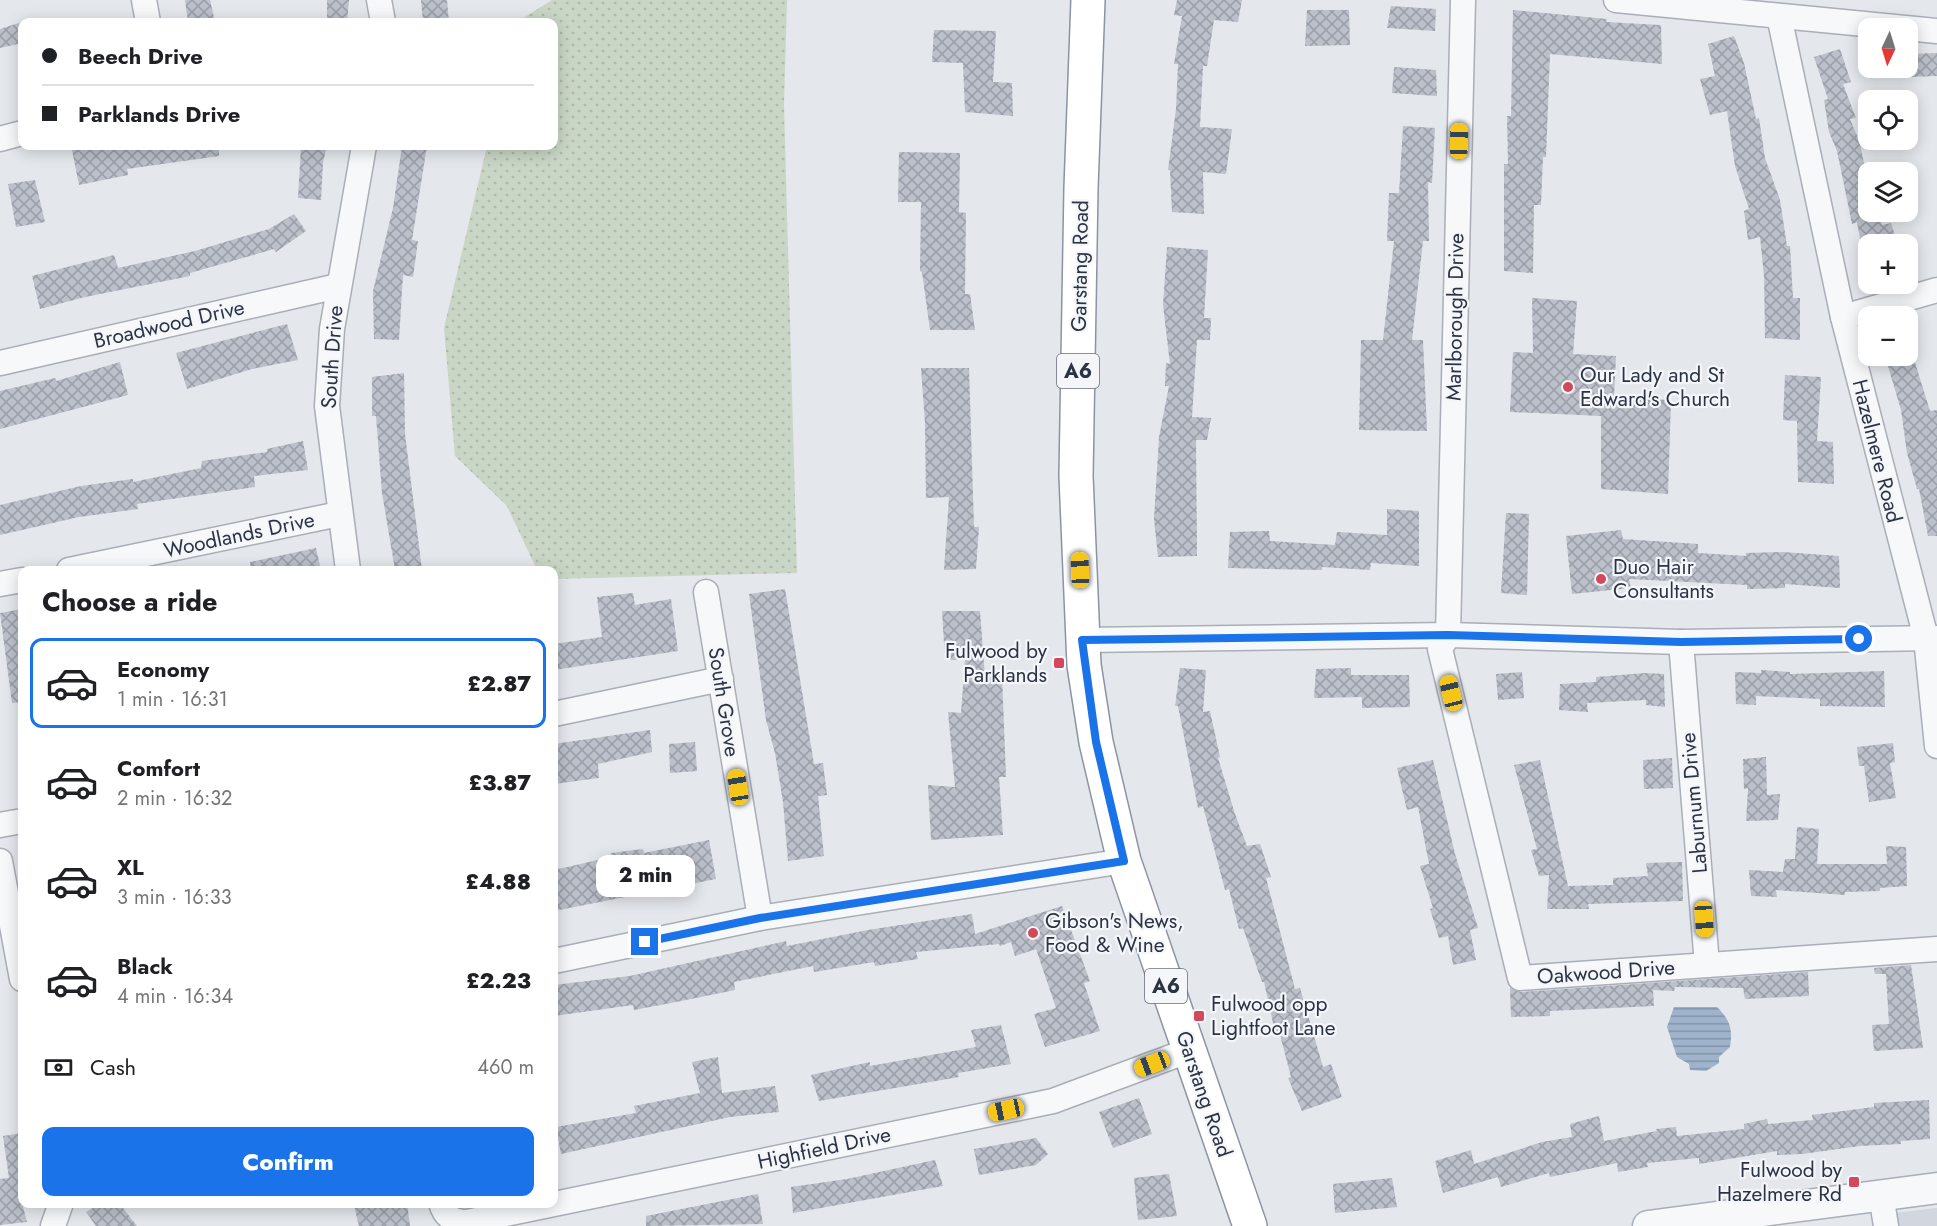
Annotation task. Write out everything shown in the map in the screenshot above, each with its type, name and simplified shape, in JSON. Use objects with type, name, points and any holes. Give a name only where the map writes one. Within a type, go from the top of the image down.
[{"type":"highway","name":"Garstang Road","points":[[1088,0],[1081,188],[1076,476],[1082,640],[1096,742],[1124,861],[1250,1226]]},
{"type":"street","points":[[144,0],[147,18]]},
{"type":"street","points":[[379,0],[381,18]]},
{"type":"street","name":"Marlborough Drive","points":[[1448,635],[1463,0]]},
{"type":"street","points":[[1616,0],[1937,31]]},
{"type":"street","name":"Hazelmere Road","points":[[1779,16],[1843,317],[1931,638],[1937,746]]},
{"type":"street","points":[[0,139],[18,134]]},
{"type":"street","name":"South Drive","points":[[347,566],[327,406],[332,329],[338,286],[363,150]]},
{"type":"street","name":"Broadwood Drive","points":[[2,356],[338,286]]},
{"type":"street","points":[[1843,317],[1937,290]]},
{"type":"street","name":"Woodlands Drive","points":[[88,566],[339,514]]},
{"type":"street","points":[[0,584],[18,581]]},
{"type":"street","name":"South Grove","points":[[706,592],[760,918]]},
{"type":"street","points":[[1082,640],[1448,635],[1681,642],[1931,638]]},
{"type":"street","name":"Oakwood Drive","points":[[1448,635],[1440,649],[1520,978],[1937,949]]},
{"type":"street","name":"Laburnum Drive","points":[[1681,642],[1707,965]]},
{"type":"street","points":[[558,713],[721,679]]},
{"type":"street","points":[[0,825],[18,822]]},
{"type":"street","points":[[0,861],[18,958]]},
{"type":"street","points":[[558,959],[760,918],[1124,861]]},
{"type":"street","name":"Highfield Drive","points":[[558,1203],[1053,1101],[1190,1050]]},
{"type":"street","points":[[1648,1226],[1937,1188]]},
{"type":"street","points":[[1881,1195],[1886,1226]]},
{"type":"street","points":[[53,1226],[59,1208]]},
{"type":"street","name":"Highfield Drive","points":[[446,1211],[467,1222],[535,1208]]},
{"type":"shaded area","points":[[1937,1208],[1937,1226],[1896,1226],[1894,1213]]},
{"type":"green space","points":[[552,0],[787,0],[784,105],[797,573],[558,579],[558,566],[535,566],[507,506],[455,456],[444,328],[486,150],[558,150],[558,18],[523,18]]},
{"type":"water","points":[[1674,1007],[1717,1007],[1728,1021],[1731,1030],[1730,1047],[1719,1057],[1719,1063],[1706,1071],[1690,1070],[1689,1064],[1677,1057],[1667,1027]]},
{"type":"building","points":[[185,0],[210,0],[214,18],[187,18]]},
{"type":"building","points":[[327,0],[349,0],[347,18],[327,18]]},
{"type":"building","points":[[421,0],[447,0],[449,18],[423,18]]},
{"type":"building","points":[[1177,0],[1242,0],[1238,22],[1214,20],[1207,66],[1203,66],[1200,127],[1232,129],[1226,174],[1203,172],[1204,214],[1172,212],[1170,170],[1168,170],[1176,109],[1178,64],[1174,64],[1182,16],[1174,15]]},
{"type":"building","points":[[1391,6],[1436,9],[1435,31],[1387,28]]},
{"type":"building","points":[[1307,10],[1349,10],[1350,45],[1305,46]]},
{"type":"building","points":[[1513,10],[1607,19],[1606,22],[1661,25],[1662,64],[1550,54],[1546,157],[1543,157],[1541,205],[1534,205],[1533,273],[1504,271],[1504,164],[1508,164],[1507,116],[1511,116]]},
{"type":"building","points":[[18,23],[18,44],[0,48],[0,29]]},
{"type":"building","points":[[934,30],[996,31],[993,82],[1012,83],[1013,116],[965,112],[963,63],[932,62]]},
{"type":"building","points":[[1734,36],[1744,63],[1756,119],[1759,118],[1765,158],[1780,200],[1787,246],[1790,246],[1793,298],[1800,298],[1800,340],[1765,338],[1764,276],[1760,237],[1748,240],[1744,211],[1749,209],[1735,166],[1727,111],[1710,115],[1700,79],[1715,76],[1708,44]]},
{"type":"building","points":[[1840,49],[1851,82],[1843,84],[1856,118],[1850,119],[1864,162],[1858,162],[1858,222],[1881,222],[1882,225],[1891,223],[1895,234],[1859,234],[1857,222],[1852,224],[1837,151],[1829,132],[1824,100],[1828,99],[1814,57]]},
{"type":"building","points":[[1937,53],[1937,76],[1918,77],[1918,54]]},
{"type":"building","points":[[1394,67],[1436,70],[1437,96],[1392,93]]},
{"type":"building","points":[[1403,126],[1435,128],[1432,183],[1428,182],[1429,241],[1423,241],[1412,340],[1423,340],[1427,431],[1359,430],[1361,340],[1383,340],[1394,241],[1387,241],[1389,193],[1399,193]]},
{"type":"building","points":[[72,150],[219,150],[219,156],[127,169],[128,175],[79,185]]},
{"type":"building","points":[[301,150],[326,150],[321,200],[298,198]]},
{"type":"building","points":[[401,150],[426,150],[412,240],[418,241],[413,277],[403,275],[399,340],[374,339],[373,291],[393,208]]},
{"type":"building","points":[[899,152],[960,153],[959,212],[966,213],[965,294],[970,294],[975,330],[930,330],[922,272],[920,271],[921,202],[898,202]]},
{"type":"building","points":[[35,180],[45,222],[16,227],[8,184]]},
{"type":"building","points":[[294,214],[306,231],[276,252],[274,249],[190,273],[190,276],[85,297],[40,309],[32,276],[114,255],[118,268],[195,251],[269,229]]},
{"type":"building","points":[[1167,247],[1208,250],[1204,318],[1211,318],[1210,340],[1197,340],[1192,417],[1211,418],[1207,440],[1196,440],[1197,556],[1158,557],[1154,519],[1159,437],[1169,386],[1165,386],[1166,363],[1170,364],[1163,305]]},
{"type":"building","points":[[1532,298],[1577,301],[1573,354],[1616,356],[1614,397],[1671,400],[1668,494],[1601,489],[1601,416],[1510,412],[1513,352],[1533,353]]},
{"type":"building","points":[[287,324],[298,360],[252,369],[187,389],[176,353]]},
{"type":"building","points":[[120,362],[128,395],[0,429],[0,391],[55,378],[56,381]]},
{"type":"building","points":[[1888,366],[1916,366],[1930,411],[1937,410],[1937,536],[1928,536],[1919,489],[1917,489],[1907,453],[1901,410]]},
{"type":"building","points":[[921,368],[969,368],[974,527],[979,527],[976,569],[944,570],[949,497],[926,498],[925,423]]},
{"type":"building","points":[[404,373],[405,434],[422,566],[394,566],[382,493],[376,416],[372,416],[372,377]]},
{"type":"building","points":[[1785,375],[1821,377],[1817,441],[1833,442],[1834,484],[1798,482],[1797,421],[1783,420]]},
{"type":"building","points":[[303,441],[308,470],[254,476],[255,487],[137,504],[138,509],[79,517],[0,535],[0,505],[81,486],[133,479],[133,482],[201,468],[202,461],[267,452],[267,449]]},
{"type":"building","points":[[1387,509],[1419,511],[1419,566],[1371,563],[1370,570],[1322,567],[1322,570],[1228,568],[1230,532],[1269,531],[1270,541],[1335,545],[1337,532],[1387,535]]},
{"type":"building","points":[[1506,513],[1529,514],[1527,595],[1501,593]]},
{"type":"building","points":[[1621,530],[1623,539],[1698,544],[1698,553],[1746,556],[1746,553],[1783,552],[1839,556],[1840,588],[1785,584],[1785,588],[1747,589],[1747,585],[1629,579],[1631,588],[1572,594],[1566,536]]},
{"type":"building","points":[[316,548],[320,566],[250,566],[250,562]]},
{"type":"building","points":[[785,589],[814,764],[823,763],[827,795],[818,796],[824,856],[788,861],[783,802],[775,753],[766,720],[749,594]]},
{"type":"building","points":[[633,593],[635,605],[671,599],[678,651],[558,669],[558,643],[602,637],[597,597]]},
{"type":"building","points":[[18,610],[18,702],[12,703],[0,613]]},
{"type":"building","points":[[942,611],[980,611],[985,677],[1002,676],[1006,777],[999,777],[1003,835],[931,840],[928,785],[955,787],[948,712],[961,713],[965,660],[945,660]]},
{"type":"building","points":[[1180,668],[1206,670],[1203,712],[1210,711],[1220,757],[1218,758],[1235,814],[1247,846],[1260,844],[1271,877],[1266,878],[1295,989],[1300,988],[1323,1067],[1331,1064],[1342,1097],[1302,1111],[1288,1078],[1291,1077],[1279,1031],[1275,1032],[1264,982],[1262,982],[1243,928],[1239,929],[1229,889],[1225,890],[1203,806],[1198,808],[1178,706],[1175,706]]},
{"type":"building","points":[[1351,668],[1351,675],[1409,675],[1410,707],[1362,708],[1362,697],[1314,698],[1316,669]]},
{"type":"building","points":[[1761,670],[1790,672],[1790,674],[1884,671],[1885,707],[1820,706],[1820,699],[1756,696],[1756,705],[1736,704],[1735,672],[1761,673]]},
{"type":"building","points":[[1522,672],[1524,698],[1498,700],[1496,674]]},
{"type":"building","points":[[1645,673],[1664,674],[1665,707],[1646,705],[1646,700],[1587,703],[1588,712],[1559,710],[1560,684],[1596,682],[1596,677]]},
{"type":"building","points":[[650,730],[652,752],[598,764],[599,778],[558,783],[558,743]]},
{"type":"building","points":[[695,742],[697,771],[670,773],[669,744]]},
{"type":"building","points":[[1893,743],[1895,762],[1890,763],[1896,798],[1869,802],[1864,766],[1859,766],[1857,747]]},
{"type":"building","points":[[1766,757],[1767,795],[1780,794],[1778,820],[1746,821],[1748,788],[1744,789],[1743,759]]},
{"type":"building","points":[[1672,758],[1673,788],[1644,789],[1643,760]]},
{"type":"building","points":[[1433,760],[1455,854],[1478,928],[1470,930],[1476,960],[1453,965],[1448,936],[1439,938],[1430,909],[1433,908],[1420,866],[1429,864],[1418,807],[1407,810],[1397,768]]},
{"type":"building","points":[[1540,760],[1568,886],[1613,885],[1613,878],[1648,876],[1646,863],[1682,862],[1683,901],[1588,904],[1589,909],[1547,909],[1549,875],[1539,876],[1531,850],[1537,849],[1514,765]]},
{"type":"building","points":[[1797,827],[1819,829],[1817,864],[1887,864],[1886,846],[1906,847],[1907,886],[1880,888],[1880,891],[1845,892],[1845,895],[1776,890],[1777,897],[1751,896],[1749,870],[1783,872],[1785,859],[1795,859]]},
{"type":"building","points":[[709,840],[716,879],[558,910],[558,869],[611,857],[611,853],[643,849],[644,853]]},
{"type":"building","points":[[1062,906],[1090,981],[1084,983],[1100,1031],[1045,1047],[1034,1014],[1056,1008],[1036,949],[1015,956],[1011,942],[1000,946],[999,944],[916,952],[918,959],[875,966],[874,962],[814,972],[813,966],[734,982],[735,990],[676,1002],[634,1010],[633,1005],[558,1015],[558,985],[630,976],[786,941],[787,946],[868,930],[972,914],[975,934]]},
{"type":"building","points":[[1911,965],[1923,1048],[1874,1051],[1872,1025],[1889,1024],[1886,974],[1875,974],[1874,968]]},
{"type":"building","points":[[1808,972],[1809,996],[1745,999],[1743,988],[1675,987],[1674,991],[1653,990],[1654,1006],[1550,1011],[1550,1016],[1511,1017],[1510,988],[1521,992]]},
{"type":"building","points":[[1001,1025],[1011,1064],[958,1073],[959,1077],[819,1101],[811,1075],[870,1062],[870,1066],[976,1047],[971,1030]]},
{"type":"building","points":[[718,1057],[722,1093],[775,1086],[779,1112],[730,1117],[561,1154],[558,1127],[636,1113],[634,1106],[700,1093],[692,1062]]},
{"type":"building","points":[[1139,1098],[1152,1134],[1113,1148],[1099,1112]]},
{"type":"building","points":[[1929,1100],[1930,1139],[1901,1141],[1901,1144],[1860,1146],[1802,1154],[1777,1155],[1777,1151],[1699,1164],[1699,1158],[1647,1163],[1648,1167],[1618,1172],[1617,1163],[1550,1177],[1549,1173],[1501,1187],[1498,1177],[1443,1193],[1435,1161],[1471,1150],[1474,1164],[1542,1142],[1572,1137],[1570,1124],[1599,1116],[1604,1141],[1657,1131],[1656,1129],[1676,1127],[1677,1136],[1744,1129],[1744,1124],[1767,1119],[1768,1124],[1813,1120],[1812,1115],[1874,1107],[1874,1103]]},
{"type":"building","points":[[18,1134],[18,1208],[23,1208],[27,1222],[0,1225],[0,1179],[9,1178],[3,1136]]},
{"type":"building","points":[[1036,1138],[1048,1154],[1036,1165],[979,1175],[974,1149]]},
{"type":"building","points":[[935,1160],[943,1186],[793,1213],[791,1187],[847,1179]]},
{"type":"building","points":[[1169,1174],[1177,1216],[1138,1220],[1134,1178]]},
{"type":"building","points":[[1392,1178],[1397,1207],[1335,1213],[1333,1184]]},
{"type":"building","points":[[758,1194],[763,1224],[646,1226],[646,1216]]},
{"type":"building","points":[[93,1208],[123,1208],[137,1226],[96,1226],[86,1212]]},
{"type":"building","points":[[354,1208],[408,1208],[410,1226],[359,1226]]},
{"type":"place","name":"Our Lady and St Edward's Church","points":[[1568,387]]},
{"type":"place","name":"Duo Hair Consultants","points":[[1601,579]]},
{"type":"place","name":"Fulwood by Parklands","points":[[1059,663]]},
{"type":"place","name":"Gibson's News, Food & Wine","points":[[1033,933]]},
{"type":"place","name":"Fulwood opp Lightfoot Lane","points":[[1199,1016]]},
{"type":"place","name":"Fulwood by Hazelmere Rd","points":[[1854,1182]]},
{"type":"route","points":[[645,942],[760,918],[1124,861],[1110,810],[1096,742],[1082,640],[1448,635],[1681,642],[1859,639]]}]
